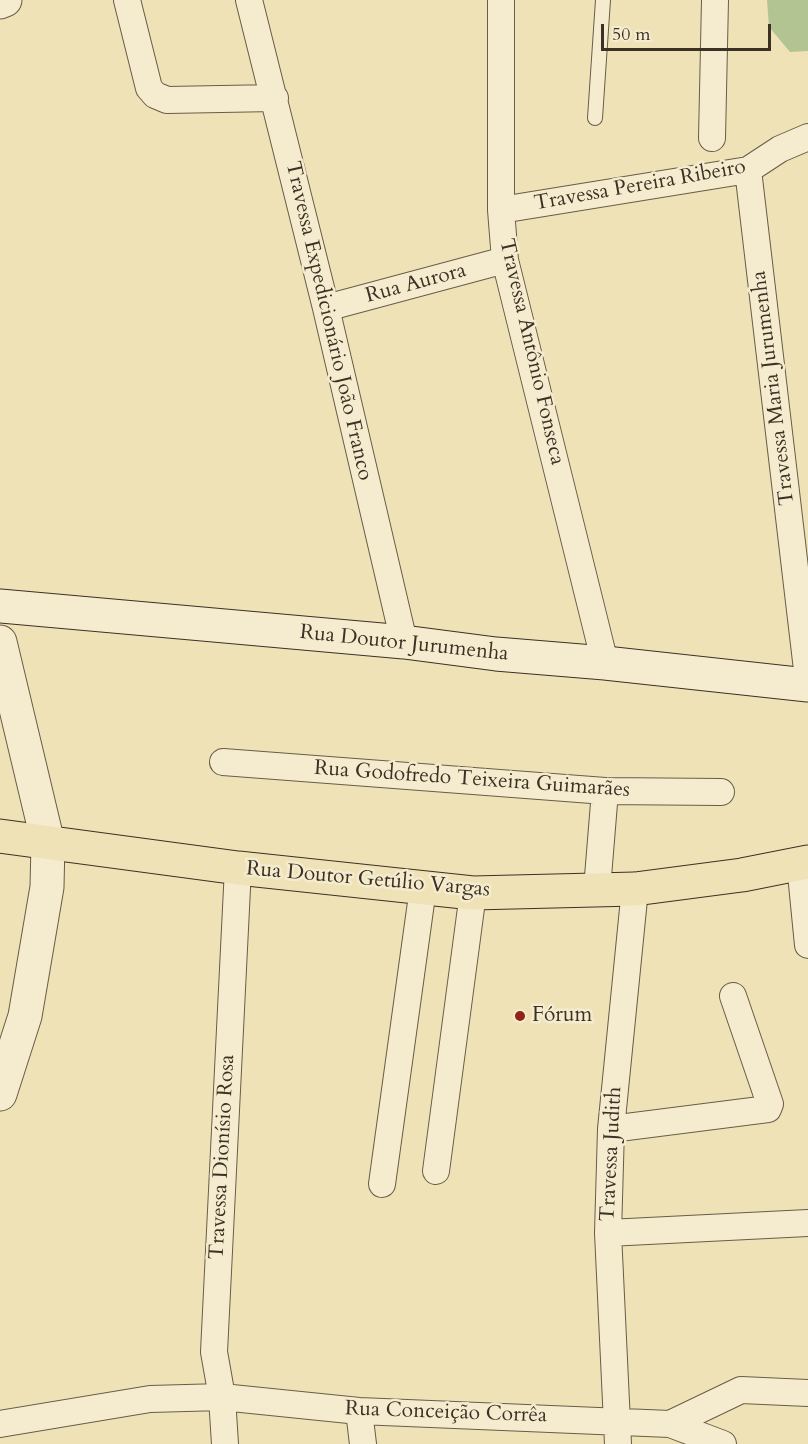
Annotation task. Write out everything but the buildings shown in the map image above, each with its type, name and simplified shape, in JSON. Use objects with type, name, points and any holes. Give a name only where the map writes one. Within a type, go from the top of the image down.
[{"type":"main road","points":[[0,2],[5,0]]},
{"type":"main road","name":"Rua Doutor Jurumenha","points":[[0,606],[404,642],[496,654],[605,663],[808,685]]},
{"type":"main road","points":[[0,642],[48,843],[47,887],[25,1016],[0,1094]]},
{"type":"main road","name":"Rua Doutor Getúlio Vargas","points":[[0,836],[238,868],[473,893],[635,889],[741,875],[804,863]]},
{"type":"street","points":[[127,0],[149,88],[155,95],[167,100],[274,98]]},
{"type":"street","name":"Travessa Expedicionário João Franco","points":[[249,0],[326,308],[404,642]]},
{"type":"street","name":"Travessa Antônio Fonseca","points":[[501,0],[501,210],[505,260],[605,663]]},
{"type":"street","points":[[712,138],[715,0]]},
{"type":"street","name":"Travessa Pereira Ribeiro","points":[[501,210],[748,170],[780,149],[808,137]]},
{"type":"street","name":"Travessa Maria Jurumenha","points":[[748,170],[808,678]]},
{"type":"street","name":"Rua Aurora","points":[[326,308],[505,260]]},
{"type":"street","name":"Rua Godofredo Teixeira Guimarães","points":[[223,762],[605,791],[721,792]]},
{"type":"street","points":[[597,889],[605,791]]},
{"type":"street","points":[[804,863],[808,945]]},
{"type":"street","name":"Travessa Dionísio Rosa","points":[[225,1444],[222,1397],[214,1352],[238,868]]},
{"type":"street","points":[[382,1184],[423,888]]},
{"type":"street","name":"Travessa Judith","points":[[618,1432],[608,1233],[611,1129],[635,889]]},
{"type":"street","points":[[436,1171],[473,893]]},
{"type":"street","points":[[611,1129],[768,1109],[770,1104],[733,996]]},
{"type":"street","points":[[608,1233],[808,1223]]},
{"type":"street","name":"Rua Conceição Corrêa","points":[[0,1424],[150,1399],[222,1397],[359,1411],[618,1432],[670,1424],[741,1390],[808,1393]]},
{"type":"street","points":[[359,1411],[363,1444]]},
{"type":"street","name":"Rua Conceição Corrêa","points":[[670,1424],[723,1444]]},
{"type":"lane","points":[[595,118],[603,0]]},
{"type":"green space","points":[[767,0],[808,0],[808,51],[790,52],[769,27]]},
{"type":"place","name":"Fórum","points":[[520,1016]]}]
